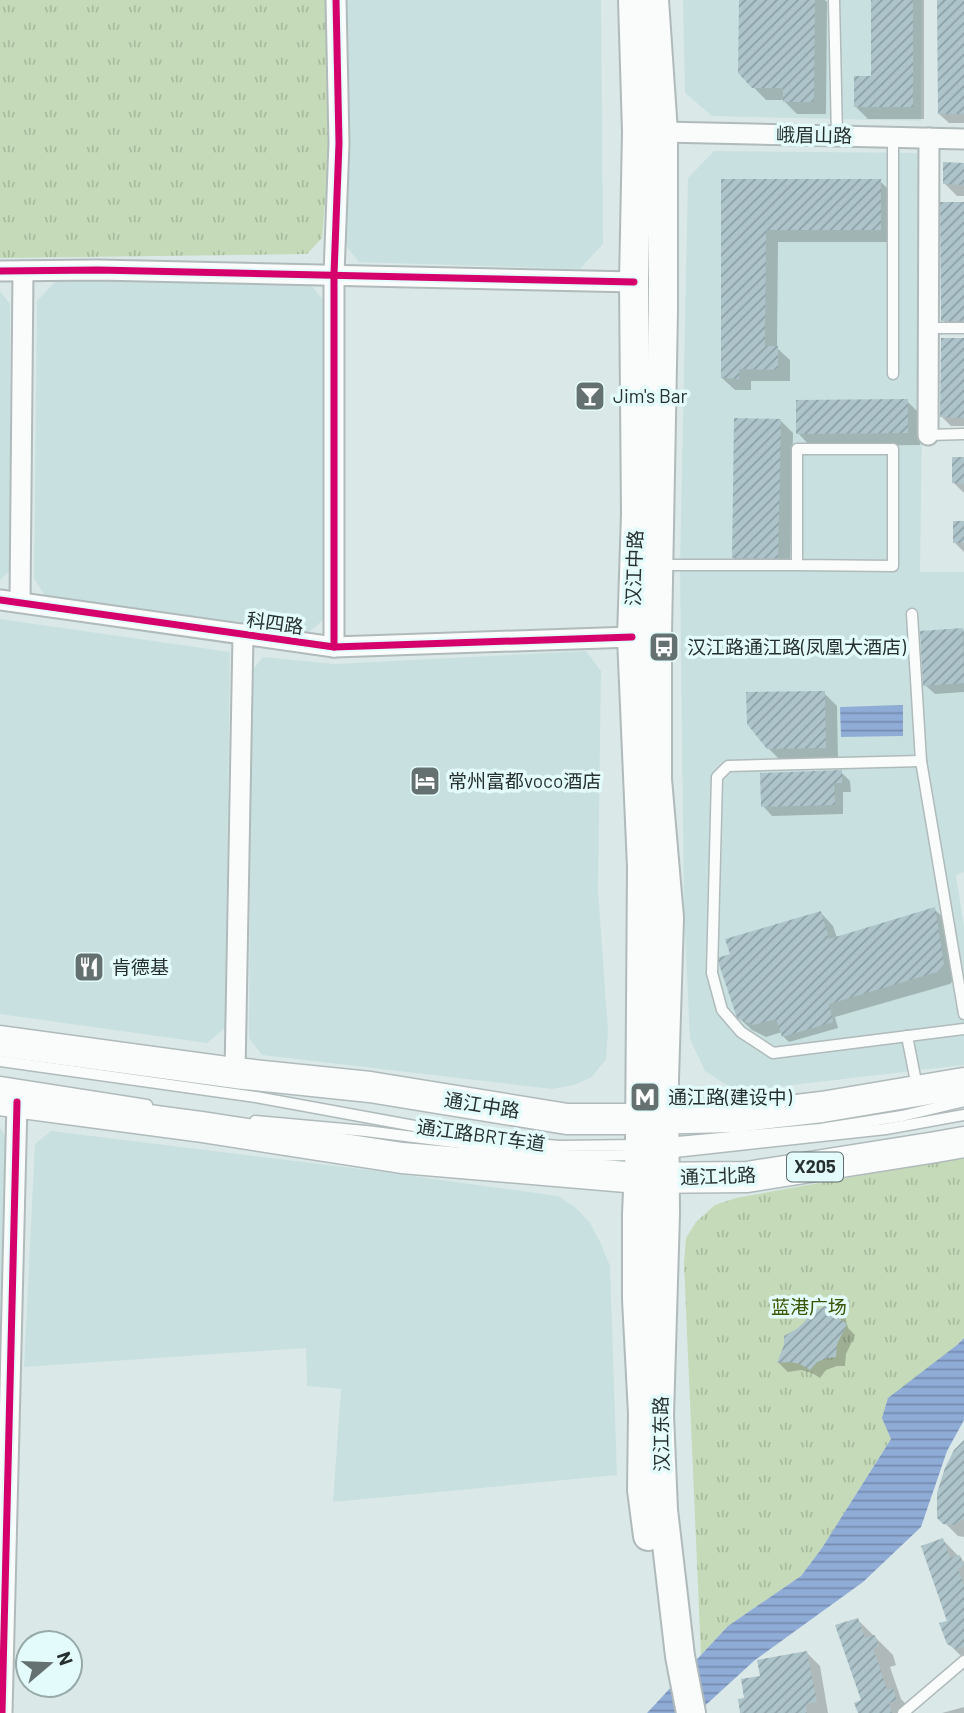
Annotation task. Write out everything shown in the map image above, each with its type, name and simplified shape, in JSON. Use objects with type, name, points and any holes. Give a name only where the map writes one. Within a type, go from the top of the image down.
[{"type":"main road","name":"汉江中路","points":[[633,0],[637,132],[634,282],[636,514],[632,638],[652,1149]]},
{"type":"main road","name":"汉江中路","points":[[652,1149],[669,918],[657,779],[663,132],[654,0]]},
{"type":"main road","name":"通江中路","points":[[0,1041],[235,1073],[370,1087],[567,1119],[652,1149]]},
{"type":"main road","name":"通江中路","points":[[6,1095],[402,1158],[652,1149],[749,1115],[822,1107],[964,1083]]},
{"type":"main road","name":"通江北路","points":[[652,1149],[747,1177],[964,1142]]},
{"type":"main road","name":"汉江东路","points":[[652,1149],[659,1415],[675,1672],[674,1713]]},
{"type":"main road","name":"汉江东路","points":[[675,1672],[691,1713]]},
{"type":"street","points":[[334,647],[334,274],[339,144],[336,0]]},
{"type":"street","name":"峨眉山路","points":[[663,132],[964,139]]},
{"type":"street","points":[[928,435],[929,138]]},
{"type":"street","points":[[0,271],[334,274],[634,282]]},
{"type":"street","points":[[20,602],[23,271]]},
{"type":"street","name":"科四路","points":[[0,600],[334,647],[632,638]]},
{"type":"street","points":[[235,1073],[243,634]]},
{"type":"street","points":[[2,1713],[6,1095]]},
{"type":"lane","points":[[834,0],[837,136]]},
{"type":"lane","points":[[893,137],[893,374]]},
{"type":"lane","points":[[928,328],[964,328]]},
{"type":"lane","points":[[928,435],[964,434]]},
{"type":"lane","points":[[658,565],[893,566],[893,449],[797,449],[797,565]]},
{"type":"lane","points":[[912,614],[921,761],[964,1014]]},
{"type":"lane","points":[[921,761],[728,766],[717,777],[712,973],[722,1010],[741,1032],[773,1053],[964,1029]]},
{"type":"lane","points":[[907,1036],[918,1091]]},
{"type":"lane","name":"通江路BRT车道","points":[[0,1061],[256,1097],[491,1140],[559,1146],[652,1149],[820,1129],[902,1116],[964,1101]]},
{"type":"lane","points":[[6,1095],[160,1107]]},
{"type":"lane","points":[[6,1095],[201,1116]]},
{"type":"lane","name":"通江路BRT车道","points":[[241,1119],[366,1131],[564,1156],[886,1129],[964,1115]]},
{"type":"lane","points":[[903,1713],[964,1661]]},
{"type":"shaded area","points":[[345,0],[601,0],[603,244],[580,269],[359,262],[343,242]]},
{"type":"shaded area","points":[[683,0],[922,0],[921,121],[712,116],[685,93]]},
{"type":"shaded area","points":[[714,151],[921,153],[920,572],[964,572],[964,872],[956,875],[964,927],[964,1065],[758,1089],[728,1086],[705,1071],[690,1039],[684,913],[680,566],[688,178]]},
{"type":"shaded area","points":[[56,281],[308,281],[323,300],[323,620],[307,634],[45,596],[34,578],[37,301]]},
{"type":"shaded area","points":[[0,291],[10,304],[10,571],[0,580]]},
{"type":"shaded area","points":[[0,619],[230,652],[225,1028],[207,1043],[0,1014]]},
{"type":"shaded area","name":"常州富都voco酒店","points":[[586,651],[601,671],[598,890],[608,1031],[606,1059],[592,1077],[574,1085],[552,1089],[262,1055],[249,1038],[251,672],[263,657],[335,664]]},
{"type":"shaded area","points":[[0,1128],[8,1140],[2,1336],[0,1335]]},
{"type":"shaded area","points":[[51,1131],[558,1196],[576,1208],[590,1223],[610,1266],[617,1475],[333,1502],[341,1389],[307,1386],[306,1348],[24,1367],[35,1144]]},
{"type":"green space","points":[[0,0],[327,0],[330,140],[322,238],[307,254],[0,258]]},
{"type":"green space","name":"蓝港广场","points":[[964,1157],[964,1338],[883,1418],[891,1439],[822,1548],[801,1576],[728,1626],[701,1655],[684,1263],[686,1238],[696,1222],[715,1205],[736,1198]]},
{"type":"water","points":[[903,705],[903,736],[841,737],[840,707]]},
{"type":"water","points":[[964,1338],[964,1420],[947,1451],[921,1527],[863,1582],[755,1660],[697,1713],[647,1713],[728,1626],[801,1576],[822,1548],[891,1439],[882,1418],[888,1398]]},
{"type":"building","points":[[739,0],[815,0],[814,102],[783,102],[783,88],[752,88],[738,73]]},
{"type":"building","points":[[871,0],[913,0],[913,107],[854,107],[854,76],[871,76]]},
{"type":"building","points":[[937,0],[964,0],[964,114],[938,114]]},
{"type":"building","points":[[943,162],[964,163],[964,185],[943,184]]},
{"type":"building","points":[[721,179],[881,179],[881,230],[766,230],[765,346],[778,346],[778,370],[739,369],[739,379],[721,378]]},
{"type":"building","points":[[940,202],[964,202],[964,321],[941,321]]},
{"type":"building","points":[[941,338],[964,338],[964,418],[940,417]]},
{"type":"building","points":[[908,399],[908,433],[796,434],[796,400]]},
{"type":"building","points":[[734,418],[781,419],[778,559],[732,558]]},
{"type":"building","points":[[952,457],[964,457],[964,484],[952,483]]},
{"type":"building","points":[[953,521],[964,521],[964,543],[953,543]]},
{"type":"building","points":[[963,628],[964,683],[923,686],[920,631]]},
{"type":"building","points":[[825,691],[826,748],[767,749],[747,724],[746,692]]},
{"type":"building","points":[[842,770],[842,783],[834,783],[835,805],[761,807],[760,773]]},
{"type":"building","points":[[935,907],[944,964],[937,972],[829,1004],[833,1022],[782,1037],[776,1019],[753,1025],[737,1018],[717,958],[730,954],[725,939],[821,911],[829,939]]},
{"type":"building","points":[[835,1301],[836,1311],[847,1324],[837,1344],[836,1357],[817,1362],[810,1370],[800,1364],[777,1363],[784,1345],[784,1336],[806,1320],[810,1310]]},
{"type":"building","points":[[964,1440],[964,1519],[954,1525],[943,1524],[937,1518],[937,1493],[954,1450]]},
{"type":"building","points":[[943,1538],[950,1558],[960,1555],[964,1566],[958,1569],[964,1586],[964,1647],[956,1649],[947,1644],[939,1623],[947,1621],[921,1546]]},
{"type":"building","points":[[858,1618],[865,1638],[875,1635],[879,1646],[873,1648],[887,1690],[893,1688],[897,1700],[889,1703],[892,1713],[858,1713],[854,1703],[861,1700],[835,1625]]},
{"type":"building","points":[[807,1651],[817,1702],[806,1704],[807,1713],[740,1713],[738,1699],[744,1698],[741,1679],[760,1676],[757,1660]]},
{"type":"cycle path","points":[[334,647],[334,274],[339,143],[336,0]]},
{"type":"cycle path","points":[[0,271],[98,270],[634,282]]},
{"type":"cycle path","points":[[0,600],[334,647],[632,637]]},
{"type":"cycle path","points":[[2,1713],[17,1102]]},
{"type":"place","name":"Jim's Bar","points":[[590,396]]},
{"type":"place","name":"汉江路通江路(凤凰大酒店)","points":[[664,647]]},
{"type":"place","name":"常州富都voco酒店","points":[[425,781]]},
{"type":"place","name":"肯德基","points":[[89,967]]},
{"type":"place","name":"通江路(建设中)","points":[[645,1097]]}]
